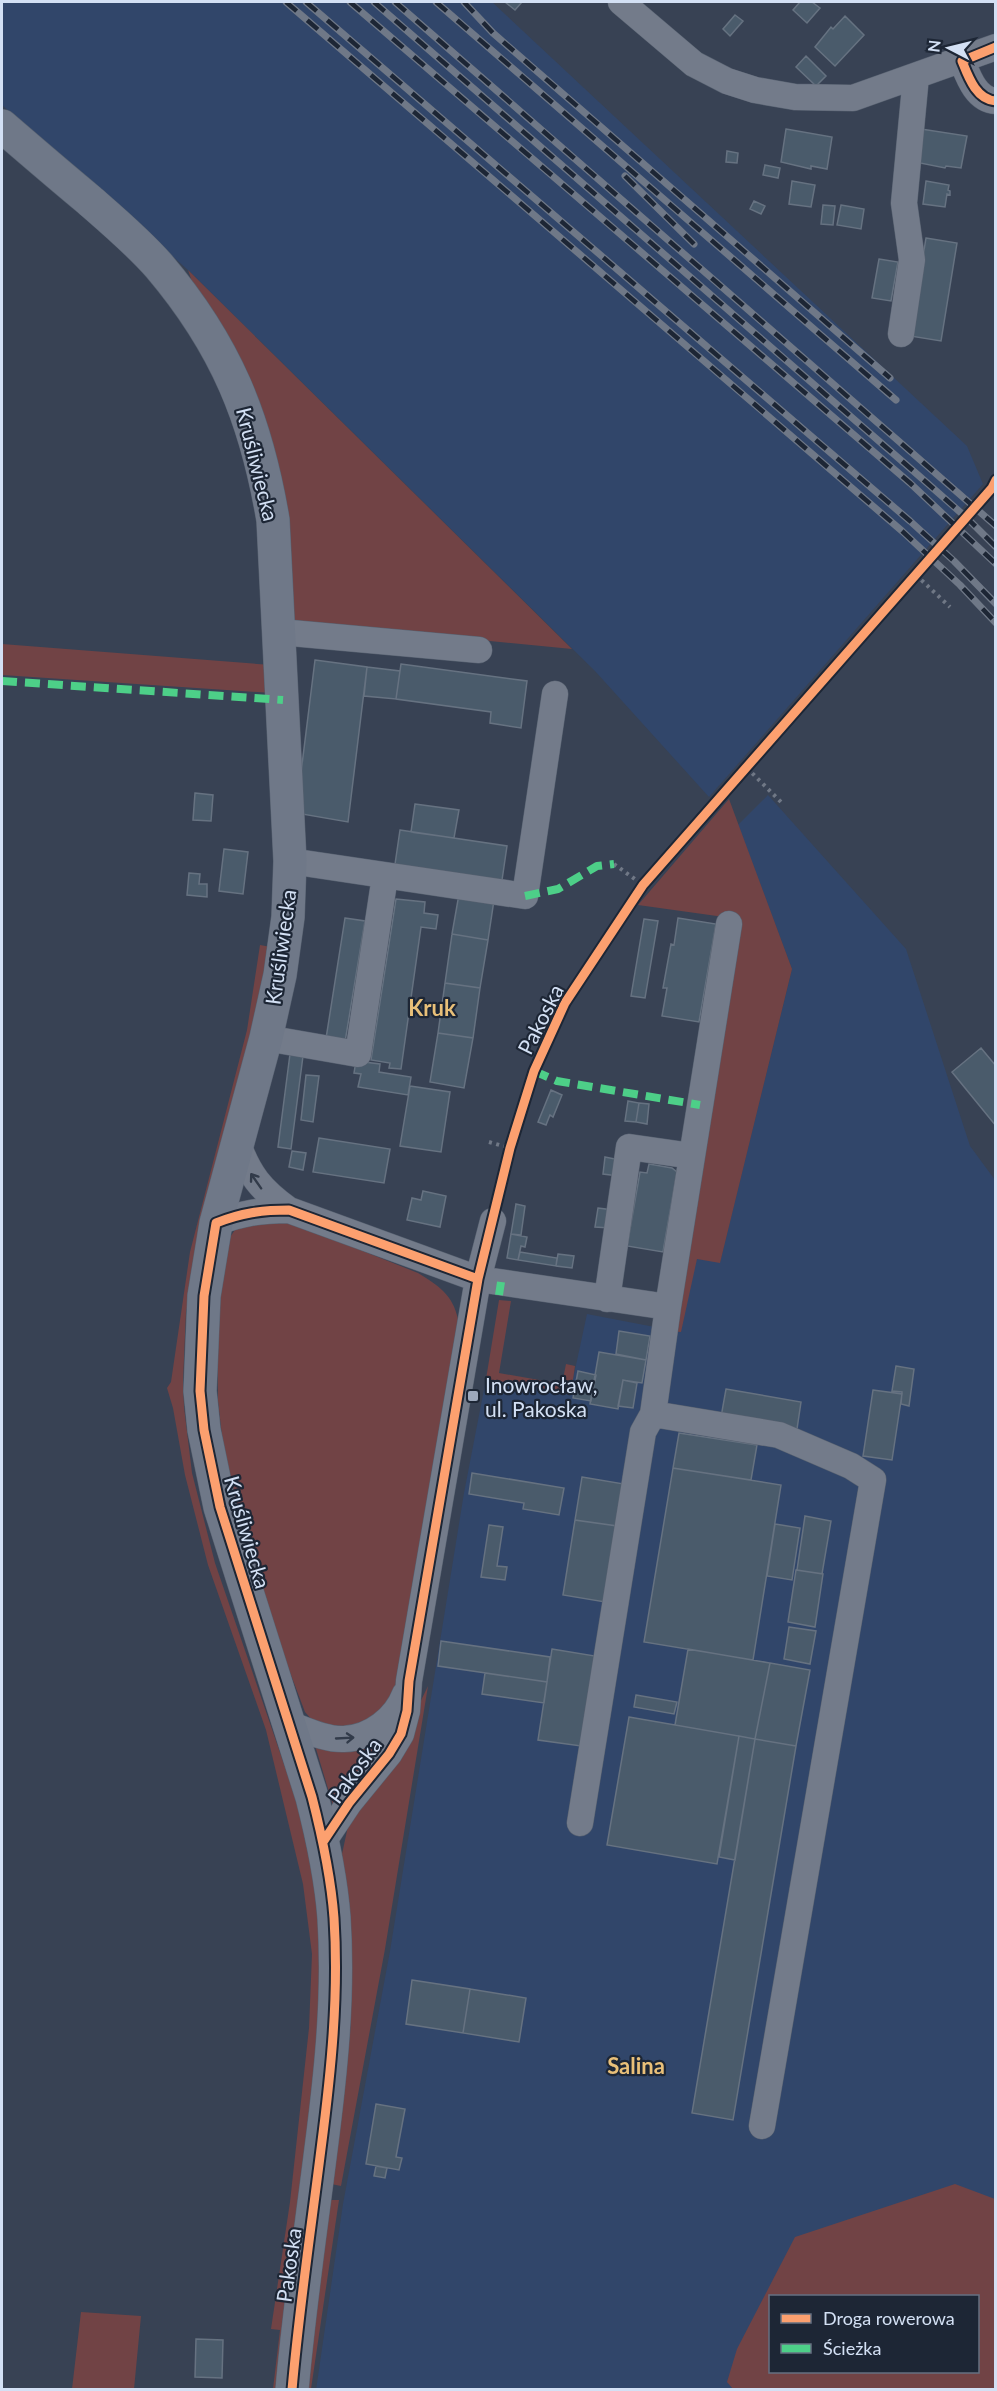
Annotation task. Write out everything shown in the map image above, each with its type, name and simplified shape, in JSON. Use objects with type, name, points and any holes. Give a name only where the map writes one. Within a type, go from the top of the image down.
[{"type":"main road","name":"Kruśliwiecka","points":[[2,126],[113,221],[158,264],[194,311],[226,362],[250,421],[267,484],[277,557],[290,861],[287,927],[280,975],[266,1038],[216,1223],[204,1296],[201,1390],[204,1430],[220,1507],[289,1724],[323,1842]]},
{"type":"main road","name":"Pakoska","points":[[292,2390],[333,2052],[336,2003],[334,1916],[323,1842]]},
{"type":"street","points":[[621,2],[694,64],[727,81],[755,90],[795,97],[853,98],[996,47]]},
{"type":"street","points":[[962,61],[969,80],[980,94],[992,101],[996,100]]},
{"type":"street","points":[[901,334],[912,260],[904,203],[916,76]]},
{"type":"street","points":[[280,632],[479,650]]},
{"type":"street","points":[[290,861],[525,896],[555,694]]},
{"type":"street","points":[[266,1038],[358,1054],[385,876]]},
{"type":"street","points":[[580,1823],[643,1432],[653,1414],[729,924]]},
{"type":"street","points":[[237,1142],[246,1166],[263,1190],[289,1210],[478,1279],[668,1307]]},
{"type":"street","points":[[607,1299],[629,1147],[692,1156]]},
{"type":"street","points":[[216,1223],[235,1215],[257,1210],[289,1210]]},
{"type":"street","name":"Pakoska","points":[[323,1842],[349,1803],[389,1754],[401,1734],[407,1711],[409,1681],[478,1279],[492,1221]]},
{"type":"street","points":[[653,1414],[779,1435],[851,1466],[873,1480],[762,2126]]},
{"type":"street","name":"Pakoska","points":[[289,1724],[330,1737],[344,1739],[356,1737],[371,1731],[393,1715],[400,1706],[409,1681]]},
{"type":"path","points":[[916,575],[951,607]]},
{"type":"path","points":[[747,768],[781,802]]},
{"type":"path","points":[[614,864],[643,885]]},
{"type":"path","points":[[636,894],[650,876]]},
{"type":"path","points":[[507,1159],[513,1137]]},
{"type":"path","points":[[489,1142],[510,1148]]},
{"type":"shaded area","points":[[2,2],[492,2],[967,446],[983,484],[709,797],[595,671],[188,270],[2,105]]},
{"type":"shaded area","points":[[188,270],[572,649],[288,621],[286,553]]},
{"type":"shaded area","points":[[2,644],[271,665],[271,693],[2,675]]},
{"type":"shaded area","points":[[768,795],[906,949],[970,1146],[995,1180],[995,2389],[316,2390],[343,2204],[390,1951],[464,1493],[486,1379],[570,1393],[587,1314],[665,1329],[697,1259],[720,1262],[792,969],[738,825]]},
{"type":"shaded area","points":[[729,799],[792,969],[720,1263],[697,1259],[681,1332],[671,1331],[724,917],[638,905]]},
{"type":"shaded area","points":[[260,945],[271,947],[186,1312],[183,1381],[192,1473],[215,1563],[297,1802],[314,1882],[321,1954],[321,2029],[278,2389],[273,2389],[280,2330],[271,2329],[290,2202],[309,2028],[312,1954],[303,1884],[266,1730],[208,1565],[185,1475],[173,1408],[167,1388],[171,1382],[190,1252],[247,1030]]},
{"type":"shaded area","points":[[288,1221],[418,1273],[444,1291],[458,1319],[397,1691],[385,1712],[350,1730],[313,1721],[305,1712],[283,1654],[245,1537],[223,1445],[218,1401],[217,1312],[227,1242],[238,1225]]},
{"type":"shaded area","points":[[499,1300],[511,1301],[499,1373],[562,1384],[566,1364],[575,1366],[571,1393],[486,1379]]},
{"type":"shaded area","points":[[428,1686],[385,1949],[341,2186],[331,2184],[350,2034],[351,2005],[342,1854],[350,1817],[415,1713]]},
{"type":"shaded area","points":[[383,1733],[387,1743],[335,1812],[314,1742]]},
{"type":"shaded area","points":[[955,2184],[995,2199],[995,2389],[733,2389],[727,2382],[737,2349],[795,2237]]},
{"type":"shaded area","points":[[329,2200],[339,2200],[311,2389],[304,2390]]},
{"type":"shaded area","points":[[81,2312],[141,2316],[134,2389],[72,2389]]},
{"type":"building","points":[[505,2],[522,2],[515,10]]},
{"type":"building","points":[[800,2],[812,2],[820,8],[807,23],[793,10]]},
{"type":"building","points":[[735,15],[743,21],[730,36],[723,29]]},
{"type":"building","points":[[845,16],[864,35],[835,66],[815,47],[831,27],[833,29]]},
{"type":"building","points":[[806,56],[826,76],[816,86],[796,67]]},
{"type":"building","points":[[786,129],[832,137],[827,169],[811,166],[811,169],[781,162]]},
{"type":"building","points":[[921,129],[967,136],[961,168],[946,166],[945,168],[915,162]]},
{"type":"building","points":[[727,151],[738,153],[737,163],[726,162]]},
{"type":"building","points":[[765,165],[780,168],[778,178],[763,175]]},
{"type":"building","points":[[792,181],[815,185],[811,207],[789,204]]},
{"type":"building","points":[[926,181],[949,185],[950,195],[947,194],[945,207],[923,204]]},
{"type":"building","points":[[754,201],[765,206],[761,214],[750,209]]},
{"type":"building","points":[[823,205],[835,206],[833,225],[821,224]]},
{"type":"building","points":[[841,205],[864,209],[861,229],[837,225]]},
{"type":"building","points":[[926,238],[957,243],[941,341],[910,336]]},
{"type":"building","points":[[879,259],[898,262],[891,301],[872,298]]},
{"type":"building","points":[[315,660],[367,667],[348,822],[296,813]]},
{"type":"building","points":[[401,664],[527,681],[521,728],[490,723],[491,712],[396,699]]},
{"type":"building","points":[[367,667],[400,671],[396,699],[364,696]]},
{"type":"building","points":[[195,793],[213,795],[211,821],[193,820]]},
{"type":"building","points":[[415,804],[459,810],[454,838],[411,832]]},
{"type":"building","points":[[400,830],[507,846],[501,887],[394,871]]},
{"type":"building","points":[[224,849],[248,852],[243,894],[219,891]]},
{"type":"building","points":[[189,873],[200,874],[199,884],[207,884],[207,897],[187,895]]},
{"type":"building","points":[[459,894],[494,900],[488,940],[452,934]]},
{"type":"building","points":[[396,899],[425,902],[424,913],[438,915],[436,929],[421,927],[401,1069],[389,1068],[390,1063],[371,1060]]},
{"type":"building","points":[[345,918],[365,921],[344,1048],[325,1045]]},
{"type":"building","points":[[678,918],[716,924],[699,1022],[662,1016],[667,988],[663,988]]},
{"type":"building","points":[[644,919],[658,921],[645,998],[631,996]]},
{"type":"building","points":[[452,934],[488,940],[480,988],[445,983]]},
{"type":"building","points":[[445,983],[480,988],[473,1038],[438,1033]]},
{"type":"building","points":[[438,1033],[473,1038],[464,1088],[430,1082]]},
{"type":"building","points":[[981,1048],[996,1066],[996,1126],[952,1072]]},
{"type":"building","points":[[290,1054],[303,1056],[291,1149],[278,1147]]},
{"type":"building","points":[[356,1061],[380,1064],[379,1072],[411,1077],[408,1095],[358,1087],[361,1074],[354,1073]]},
{"type":"building","points":[[306,1075],[319,1076],[313,1122],[301,1120]]},
{"type":"building","points":[[410,1086],[450,1092],[441,1152],[400,1146]]},
{"type":"building","points":[[551,1090],[562,1095],[553,1117],[550,1115],[546,1125],[538,1122]]},
{"type":"building","points":[[628,1101],[639,1103],[636,1122],[625,1121]]},
{"type":"building","points":[[639,1103],[649,1104],[647,1124],[636,1122]]},
{"type":"building","points":[[319,1138],[390,1149],[384,1183],[313,1172]]},
{"type":"building","points":[[292,1151],[306,1153],[303,1170],[289,1167]]},
{"type":"building","points":[[605,1157],[620,1160],[618,1176],[603,1174]]},
{"type":"building","points":[[649,1164],[672,1168],[677,1172],[663,1252],[627,1246],[640,1172],[647,1173]]},
{"type":"building","points":[[423,1191],[446,1196],[440,1227],[407,1220],[412,1198],[421,1200]]},
{"type":"building","points":[[516,1204],[525,1206],[521,1235],[511,1234]]},
{"type":"building","points":[[598,1208],[613,1210],[610,1228],[595,1227]]},
{"type":"building","points":[[511,1234],[527,1237],[525,1247],[521,1246],[518,1260],[507,1258]]},
{"type":"building","points":[[520,1252],[557,1258],[556,1266],[518,1260]]},
{"type":"building","points":[[558,1254],[574,1256],[572,1268],[556,1266]]},
{"type":"building","points":[[619,1331],[650,1336],[646,1360],[616,1354]]},
{"type":"building","points":[[599,1352],[646,1360],[642,1383],[623,1380],[618,1409],[590,1404]]},
{"type":"building","points":[[896,1366],[914,1369],[909,1406],[901,1404],[902,1392],[892,1391]]},
{"type":"building","points":[[578,1371],[596,1375],[591,1401],[573,1398]]},
{"type":"building","points":[[623,1380],[637,1383],[633,1408],[618,1406]]},
{"type":"building","points":[[726,1389],[801,1402],[797,1429],[721,1417]]},
{"type":"building","points":[[873,1390],[902,1394],[892,1460],[863,1456]]},
{"type":"building","points":[[679,1433],[757,1445],[751,1480],[673,1468]]},
{"type":"building","points":[[673,1468],[781,1485],[753,1660],[644,1642]]},
{"type":"building","points":[[472,1473],[564,1488],[559,1515],[523,1509],[524,1503],[469,1494]]},
{"type":"building","points":[[582,1477],[624,1484],[617,1526],[575,1520]]},
{"type":"building","points":[[805,1516],[831,1521],[822,1574],[797,1570]]},
{"type":"building","points":[[575,1520],[617,1526],[605,1602],[563,1595]]},
{"type":"building","points":[[775,1524],[800,1528],[792,1580],[767,1576]]},
{"type":"building","points":[[489,1525],[503,1527],[497,1566],[507,1567],[505,1580],[481,1577]]},
{"type":"building","points":[[796,1570],[823,1574],[815,1627],[788,1622]]},
{"type":"building","points":[[789,1627],[816,1631],[810,1664],[784,1659]]},
{"type":"building","points":[[441,1641],[550,1657],[547,1682],[438,1666]]},
{"type":"building","points":[[552,1649],[595,1656],[581,1746],[538,1740]]},
{"type":"building","points":[[688,1649],[770,1663],[755,1739],[675,1725]]},
{"type":"building","points":[[770,1663],[810,1670],[796,1746],[755,1739]]},
{"type":"building","points":[[485,1673],[547,1682],[544,1703],[482,1694]]},
{"type":"building","points":[[636,1695],[677,1702],[674,1714],[634,1707]]},
{"type":"building","points":[[629,1717],[739,1736],[717,1864],[607,1845]]},
{"type":"building","points":[[739,1736],[755,1739],[735,1860],[719,1857]]},
{"type":"building","points":[[755,1739],[796,1746],[733,2120],[692,2113]]},
{"type":"building","points":[[412,1980],[470,1989],[463,2033],[406,2024]]},
{"type":"building","points":[[470,1989],[526,1998],[519,2042],[463,2033]]},
{"type":"building","points":[[376,2104],[405,2109],[396,2157],[402,2158],[399,2170],[366,2164]]},
{"type":"building","points":[[376,2166],[387,2168],[385,2178],[374,2176]]},
{"type":"building","points":[[196,2339],[223,2340],[222,2378],[195,2377]]},
{"type":"railway","points":[[286,2],[902,531],[960,585],[996,623]]},
{"type":"railway","points":[[306,2],[910,521],[996,604]]},
{"type":"railway","points":[[350,2],[910,483],[996,564]]},
{"type":"railway","points":[[374,2],[918,475],[996,547]]},
{"type":"railway","points":[[395,2],[996,526]]},
{"type":"railway","points":[[436,2],[896,400]]},
{"type":"railway","points":[[464,2],[493,33],[890,378]]},
{"type":"railway","points":[[625,176],[694,244]]},
{"type":"marked path","points":[[2,681],[283,700]]},
{"type":"marked path","points":[[525,896],[558,889],[597,866],[614,864]]},
{"type":"marked path","points":[[534,1071],[557,1081],[700,1105]]},
{"type":"marked path","points":[[499,1295],[501,1282]]},
{"type":"cycle path","points":[[996,47],[962,61],[978,92],[989,100],[996,101]]},
{"type":"cycle path","points":[[323,1842],[349,1803],[389,1754],[401,1734],[407,1711],[409,1681],[478,1279],[510,1148],[534,1071],[565,1003],[643,885],[992,488],[996,480]]},
{"type":"cycle path","points":[[292,2390],[331,2063],[335,2005],[334,1918],[326,1857],[312,1797],[220,1507],[204,1430],[200,1391],[204,1296],[216,1223],[252,1213],[289,1210],[478,1279]]},
{"type":"place","name":"Inowrocław, ul. Pakoska","points":[[473,1396]]},
{"type":"district","name":"Kruk","points":[[432,1007]]},
{"type":"district","name":"Salina","points":[[636,2065]]}]
